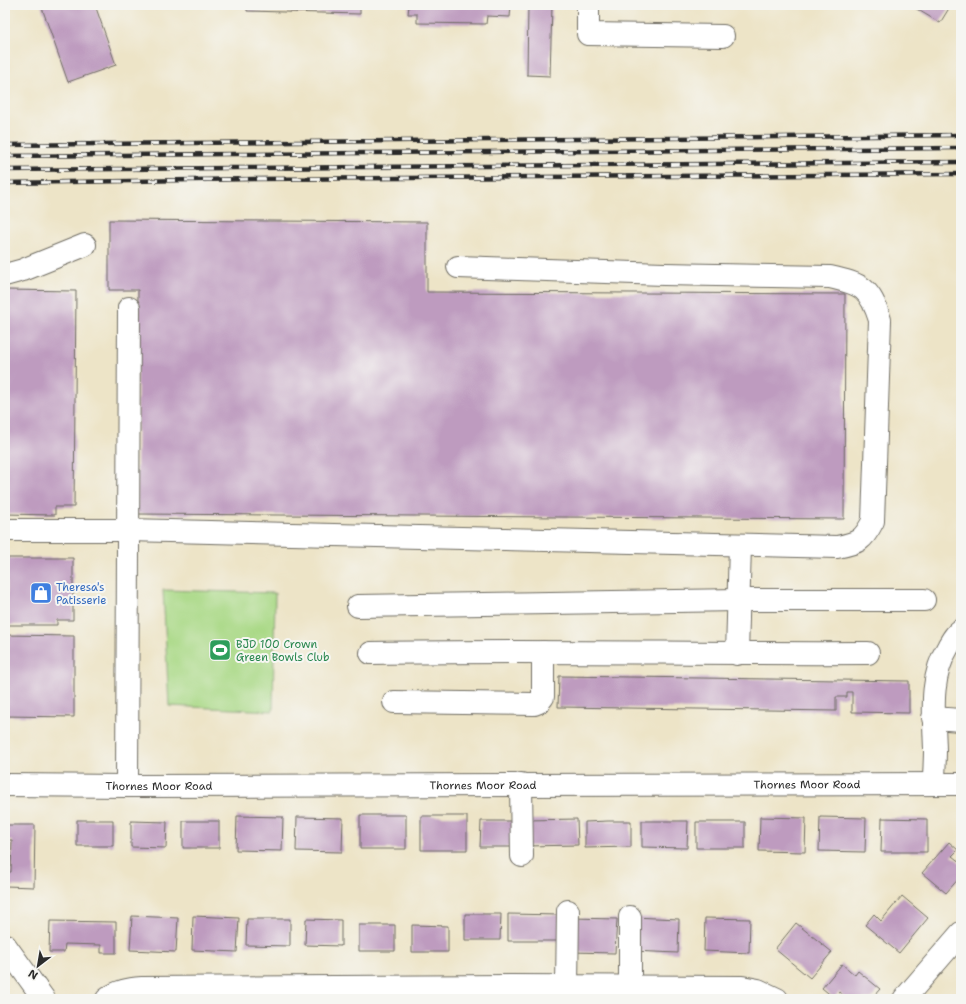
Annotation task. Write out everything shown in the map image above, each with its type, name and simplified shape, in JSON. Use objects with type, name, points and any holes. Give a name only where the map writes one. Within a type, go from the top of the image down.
[{"type":"street","points":[[588,5],[588,34],[724,36]]},
{"type":"street","points":[[5,275],[23,270],[85,245]]},
{"type":"street","points":[[5,530],[128,530],[837,547],[854,544],[866,534],[873,521],[880,320],[875,303],[866,291],[852,282],[830,277],[664,274],[458,267]]},
{"type":"street","points":[[127,786],[129,308]]},
{"type":"street","points":[[737,654],[740,545]]},
{"type":"street","points":[[358,606],[738,600],[924,600]]},
{"type":"street","points":[[934,784],[935,749],[933,718],[935,684],[942,657],[955,634],[961,630]]},
{"type":"street","points":[[394,702],[534,704],[539,702],[543,696],[543,652]]},
{"type":"street","points":[[371,654],[543,652],[737,654],[868,653]]},
{"type":"street","points":[[933,718],[961,720]]},
{"type":"street","points":[[521,784],[522,856]]},
{"type":"street","name":"Thornes Moor Road","points":[[5,785],[961,784]]},
{"type":"street","points":[[568,911],[568,986]]},
{"type":"street","points":[[630,916],[630,986]]},
{"type":"street","points":[[904,999],[961,933]]},
{"type":"street","points":[[5,945],[44,999]]},
{"type":"street","points":[[107,999],[124,991],[142,988],[512,985],[742,987],[758,990],[777,999]]},
{"type":"green space","name":"BJD 100 Crown Green Bowls Club","points":[[163,590],[275,593],[273,711],[169,706]]},
{"type":"building","points":[[41,5],[95,5],[116,65],[68,82]]},
{"type":"building","points":[[247,5],[360,5],[360,14],[247,11]]},
{"type":"building","points":[[409,5],[511,5],[510,17],[487,16],[486,24],[417,23],[417,14],[408,14]]},
{"type":"building","points":[[528,5],[552,5],[550,76],[527,75]]},
{"type":"building","points":[[910,5],[951,5],[940,23]]},
{"type":"building","points":[[109,220],[427,222],[427,292],[845,294],[844,519],[137,514],[138,290],[109,290]]},
{"type":"building","points":[[5,290],[76,291],[74,507],[55,507],[55,515],[5,514]]},
{"type":"building","points":[[7,558],[73,558],[73,620],[57,620],[57,625],[7,625]]},
{"type":"building","points":[[5,635],[74,636],[74,717],[5,716]]},
{"type":"building","points":[[559,676],[909,681],[909,713],[852,712],[852,692],[847,692],[847,697],[836,697],[836,711],[558,707]]},
{"type":"building","points":[[360,815],[406,815],[406,849],[360,849]]},
{"type":"building","points":[[237,816],[283,817],[282,851],[236,850]]},
{"type":"building","points":[[421,816],[467,816],[467,850],[421,850]]},
{"type":"building","points":[[297,817],[343,818],[342,852],[296,851]]},
{"type":"building","points":[[760,817],[806,818],[805,852],[759,851]]},
{"type":"building","points":[[820,817],[866,818],[865,852],[819,851]]},
{"type":"building","points":[[882,818],[927,819],[927,852],[881,852]]},
{"type":"building","points":[[577,819],[578,845],[527,846],[527,820]]},
{"type":"building","points":[[77,820],[113,820],[113,846],[77,846]]},
{"type":"building","points":[[131,821],[167,822],[166,848],[131,847]]},
{"type":"building","points":[[183,821],[219,821],[219,848],[183,848]]},
{"type":"building","points":[[481,821],[516,821],[516,847],[480,847]]},
{"type":"building","points":[[631,821],[631,847],[585,848],[585,822]]},
{"type":"building","points":[[642,821],[688,821],[687,848],[642,847]]},
{"type":"building","points":[[696,822],[745,822],[745,848],[696,848]]},
{"type":"building","points":[[5,825],[35,825],[34,887],[5,886],[5,872],[11,872],[12,840],[5,840]]},
{"type":"building","points":[[949,842],[958,850],[952,856],[961,863],[961,876],[946,893],[922,873]]},
{"type":"building","points":[[902,896],[928,918],[899,953],[865,925],[874,914],[881,921]]},
{"type":"building","points":[[465,914],[501,914],[500,940],[465,940]]},
{"type":"building","points":[[508,914],[560,915],[560,941],[508,941]]},
{"type":"building","points":[[132,916],[178,918],[176,952],[130,950]]},
{"type":"building","points":[[193,916],[239,918],[237,952],[192,950]]},
{"type":"building","points":[[633,917],[679,919],[678,953],[632,951]]},
{"type":"building","points":[[571,918],[617,919],[615,953],[570,952]]},
{"type":"building","points":[[705,918],[750,919],[749,953],[704,951]]},
{"type":"building","points":[[247,919],[290,919],[290,946],[246,945]]},
{"type":"building","points":[[306,919],[341,920],[341,946],[305,945]]},
{"type":"building","points":[[50,921],[116,922],[116,953],[101,953],[101,945],[65,944],[64,952],[49,952]]},
{"type":"building","points":[[796,923],[832,952],[810,978],[775,949]]},
{"type":"building","points":[[359,925],[395,925],[395,951],[359,951]]},
{"type":"building","points":[[412,925],[448,926],[448,952],[412,952]]},
{"type":"building","points":[[842,964],[855,975],[858,971],[880,989],[871,999],[847,999],[839,992],[834,998],[822,988]]},
{"type":"railway","points":[[5,145],[961,135]]},
{"type":"railway","points":[[5,156],[961,148]]},
{"type":"railway","points":[[5,170],[961,162]]},
{"type":"railway","points":[[5,183],[255,179],[961,174]]},
{"type":"place","name":"Theresa's Patisserie","points":[[41,593]]},
{"type":"place","name":"BJD 100 Crown Green Bowls Club","points":[[220,650]]}]
